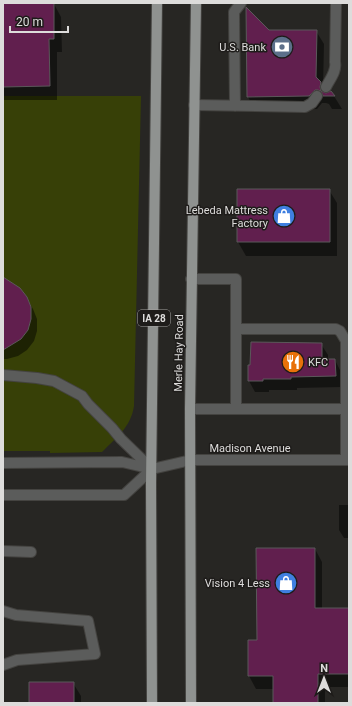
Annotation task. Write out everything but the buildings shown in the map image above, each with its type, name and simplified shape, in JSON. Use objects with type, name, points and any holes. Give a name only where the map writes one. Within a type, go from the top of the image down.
[{"type":"main road","name":"IA 28","points":[[152,703],[152,469],[157,3]]},
{"type":"main road","name":"Merle Hay Road","points":[[191,703],[190,409],[196,3]]},
{"type":"street","points":[[235,106],[234,12],[241,3]]},
{"type":"street","points":[[326,87],[336,66],[336,3]]},
{"type":"street","points":[[194,105],[305,107],[312,103],[317,96]]},
{"type":"street","points":[[192,279],[236,279],[236,409]]},
{"type":"street","points":[[236,329],[336,329],[340,331],[346,341],[348,460]]},
{"type":"street","points":[[3,374],[54,381],[82,396],[121,439],[152,469]]},
{"type":"street","points":[[190,409],[346,409]]},
{"type":"street","name":"Madison Avenue","points":[[152,469],[190,460],[348,460]]},
{"type":"street","points":[[3,463],[122,462],[152,469]]},
{"type":"street","points":[[3,495],[124,495],[152,469]]},
{"type":"street","points":[[3,551],[31,552]]},
{"type":"street","points":[[3,611],[16,615],[88,621],[95,654],[17,660],[3,665]]},
{"type":"green space","points":[[3,96],[141,96],[134,406],[130,420],[122,432],[102,452],[50,453],[50,451],[3,451]]},
{"type":"place","name":"U.S. Bank","points":[[282,47]]},
{"type":"place","name":"Lebeda Mattress Factory","points":[[284,216]]},
{"type":"place","name":"KFC","points":[[293,362]]},
{"type":"place","name":"Vision 4 Less","points":[[286,583]]}]
